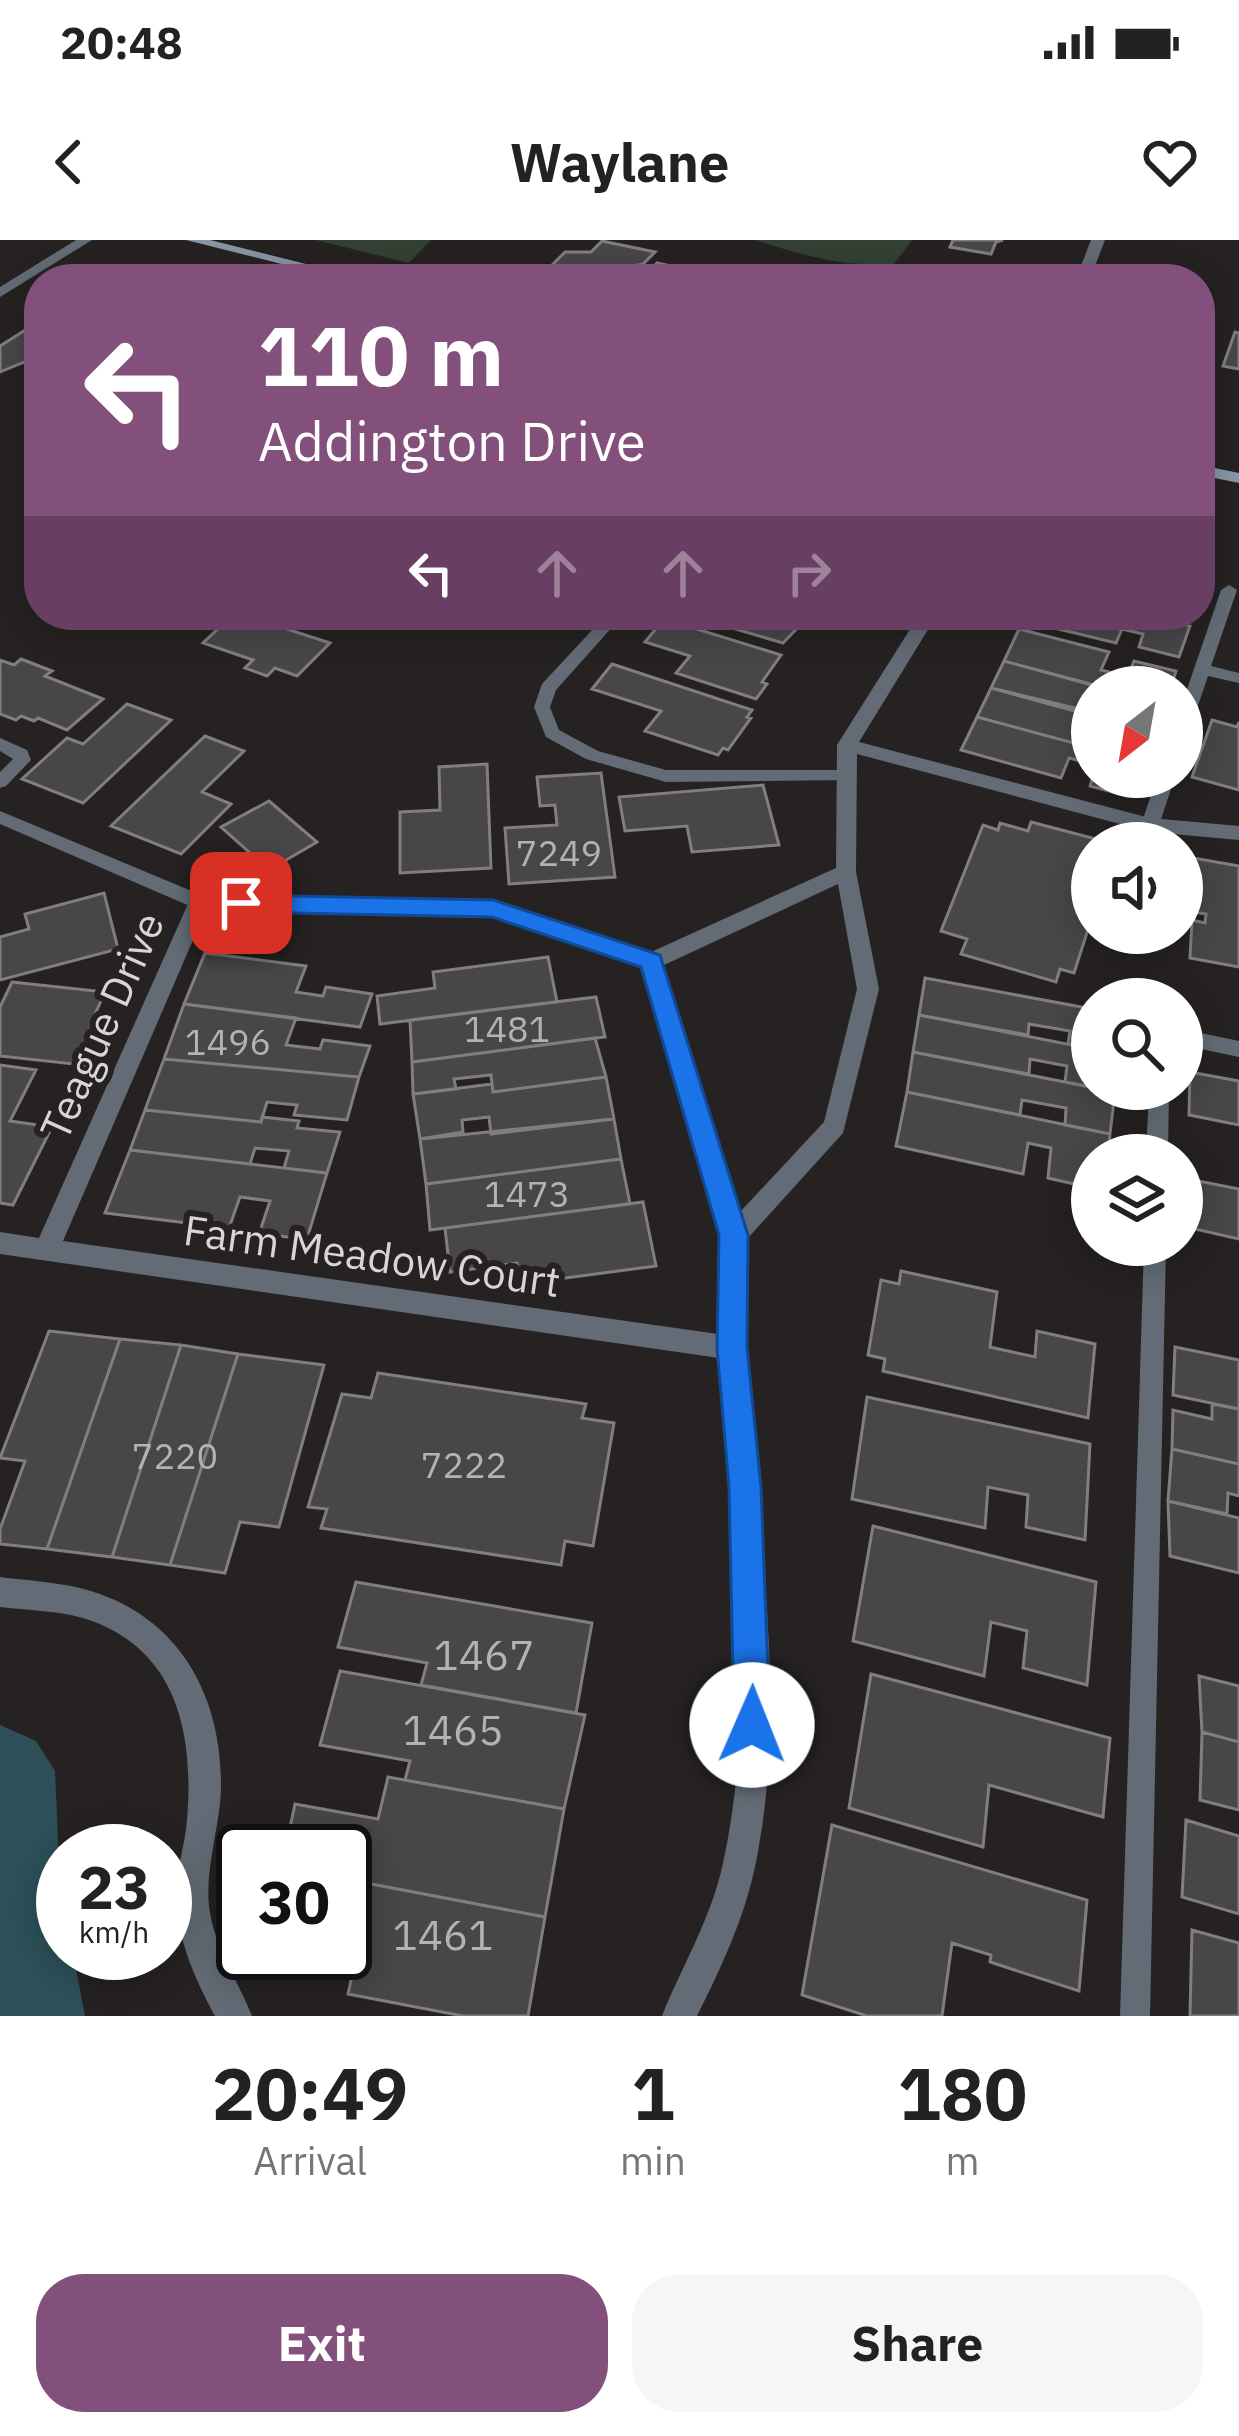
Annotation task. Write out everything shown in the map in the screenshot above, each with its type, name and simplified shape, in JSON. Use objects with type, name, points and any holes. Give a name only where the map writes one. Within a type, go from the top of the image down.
[{"type":"main road","points":[[193,240],[295,264]]},
{"type":"street","points":[[46,264],[85,240]]},
{"type":"street","points":[[734,1235],[835,1126],[868,989],[846,872],[847,745],[919,630]]},
{"type":"street","points":[[847,745],[1139,822]]},
{"type":"street","points":[[1203,830],[1239,833]]},
{"type":"street","points":[[199,902],[493,908],[652,961],[846,872]]},
{"type":"street","name":"Teague Drive","points":[[48,1247],[199,902]]},
{"type":"street","points":[[652,961],[734,1235],[732,1348],[745,1487],[754,1677],[748,1819],[726,1911],[679,2016]]},
{"type":"street","name":"Farm Meadow Court","points":[[0,1244],[48,1247],[732,1348]]},
{"type":"street","points":[[0,1592],[98,1607],[152,1635],[189,1679],[201,1749],[203,1821],[192,1889],[202,1946],[236,2016]]},
{"type":"lane","points":[[1203,666],[1229,590]]},
{"type":"lane","points":[[601,630],[548,688],[542,707],[552,733],[592,755],[666,776],[848,776]]},
{"type":"lane","points":[[1203,668],[1239,678]]},
{"type":"lane","points":[[0,745],[21,754],[22,760],[0,782]]},
{"type":"lane","points":[[0,817],[199,902]]},
{"type":"lane","points":[[1203,1040],[1239,1048]]},
{"type":"lane","points":[[1135,2016],[1154,1266]]},
{"type":"green space","points":[[316,240],[431,240],[409,263]]},
{"type":"green space","points":[[756,240],[912,240],[894,264],[858,264]]},
{"type":"water","points":[[0,1725],[36,1741],[55,1771],[57,1824],[36,1824],[36,1980],[78,1980],[85,2016],[0,2016]]},
{"type":"building","points":[[953,240],[1003,240],[996,242],[991,254],[950,247]]},
{"type":"building","points":[[602,241],[655,252],[643,264],[553,264],[565,252],[591,252]]},
{"type":"building","points":[[24,331],[24,362],[0,372],[0,346]]},
{"type":"building","points":[[1235,332],[1239,333],[1239,369],[1223,366]]},
{"type":"building","points":[[217,630],[290,630],[330,643],[297,676],[275,668],[267,676],[245,668],[253,660],[203,643]]},
{"type":"building","points":[[655,630],[700,630],[781,655],[756,699],[676,673],[690,656],[645,642]]},
{"type":"building","points":[[739,630],[795,630],[783,643]]},
{"type":"building","points":[[1019,630],[1109,652],[1103,666],[1071,666],[1071,679],[1004,661]]},
{"type":"building","points":[[1062,630],[1122,630],[1116,643]]},
{"type":"building","points":[[1126,630],[1189,630],[1179,657],[1139,647],[1143,634]]},
{"type":"building","points":[[21,659],[52,671],[45,676],[103,699],[67,730],[38,718],[16,720],[0,714],[0,660],[14,665]]},
{"type":"building","points":[[1004,661],[1071,679],[1071,707],[991,688]]},
{"type":"building","points":[[612,664],[752,710],[747,717],[751,718],[728,750],[723,748],[718,755],[645,731],[661,711],[592,689]]},
{"type":"building","points":[[991,688],[1071,710],[1071,742],[977,717]]},
{"type":"building","points":[[127,704],[171,720],[83,803],[22,779],[67,738],[83,744]]},
{"type":"building","points":[[977,717],[1071,742],[1071,759],[1061,778],[961,750]]},
{"type":"building","points":[[1212,720],[1237,727],[1239,722],[1239,790],[1203,780],[1203,746]]},
{"type":"building","points":[[205,736],[244,751],[202,792],[231,804],[181,854],[111,826]]},
{"type":"building","points":[[487,764],[491,868],[400,873],[400,812],[440,810],[439,767]]},
{"type":"building","points":[[601,773],[615,877],[509,884],[505,828],[557,825],[555,805],[540,806],[537,777]]},
{"type":"building","points":[[763,785],[779,845],[692,852],[687,826],[625,831],[619,797]]},
{"type":"building","points":[[269,801],[317,842],[269,870],[221,827]]},
{"type":"building","points":[[1031,822],[1071,832],[1071,954],[1080,954],[1074,973],[1060,969],[1056,982],[961,954],[967,939],[941,931],[983,825],[998,830],[1000,823],[1028,831]]},
{"type":"building","points":[[1203,860],[1239,866],[1239,967],[1190,958],[1190,954],[1203,954]]},
{"type":"building","points":[[104,893],[118,949],[0,980],[0,937],[29,929],[25,914]]},
{"type":"building","points":[[205,953],[306,966],[296,992],[323,996],[326,987],[372,994],[360,1027],[184,1004]]},
{"type":"building","points":[[548,957],[557,1002],[380,1024],[377,996],[435,988],[433,972]]},
{"type":"building","points":[[925,978],[1071,1005],[1071,1045],[1070,1031],[1029,1024],[1028,1035],[919,1015]]},
{"type":"building","points":[[12,982],[105,992],[96,1012],[114,1014],[92,1066],[0,1056],[0,1007]]},
{"type":"building","points":[[596,997],[605,1037],[412,1062],[410,1020]]},
{"type":"building","points":[[184,1004],[296,1018],[286,1045],[320,1049],[323,1040],[370,1046],[359,1077],[164,1059]]},
{"type":"building","points":[[919,1015],[1071,1045],[1071,1083],[1065,1082],[1067,1066],[1030,1059],[1029,1074],[913,1052]]},
{"type":"building","points":[[595,1038],[606,1077],[493,1092],[491,1075],[454,1079],[456,1089],[413,1094],[412,1062]]},
{"type":"building","points":[[913,1052],[1071,1083],[1071,1110],[1113,1110],[1110,1134],[1065,1125],[1066,1108],[1022,1100],[1020,1115],[907,1092]]},
{"type":"building","points":[[164,1059],[359,1077],[347,1120],[294,1115],[297,1105],[267,1102],[261,1122],[145,1110]]},
{"type":"building","points":[[0,1065],[36,1070],[10,1121],[52,1127],[13,1205],[0,1203]]},
{"type":"building","points":[[1203,1074],[1239,1081],[1239,1125],[1189,1115],[1189,1110],[1203,1110]]},
{"type":"building","points":[[606,1077],[614,1119],[491,1134],[489,1117],[462,1120],[463,1132],[420,1139],[413,1094],[492,1084],[493,1092]]},
{"type":"building","points":[[907,1092],[1110,1134],[1071,1134],[1071,1183],[1048,1178],[1051,1148],[1028,1143],[1023,1174],[896,1146]]},
{"type":"building","points":[[145,1110],[261,1122],[262,1117],[299,1121],[297,1128],[340,1132],[327,1173],[284,1168],[289,1151],[255,1148],[250,1164],[130,1150]]},
{"type":"building","points":[[614,1119],[621,1159],[426,1184],[420,1139]]},
{"type":"building","points":[[130,1150],[327,1173],[307,1239],[259,1234],[270,1201],[240,1197],[229,1228],[105,1213]]},
{"type":"building","points":[[621,1159],[630,1204],[430,1230],[426,1184]]},
{"type":"building","points":[[1203,1182],[1239,1189],[1239,1239],[1203,1231]]},
{"type":"building","points":[[643,1202],[656,1266],[520,1284],[517,1263],[450,1272],[445,1228]]},
{"type":"building","points":[[901,1271],[997,1292],[990,1347],[1035,1357],[1037,1331],[1095,1344],[1088,1418],[883,1371],[885,1359],[868,1355],[881,1280],[899,1284]]},
{"type":"building","points":[[49,1331],[120,1339],[47,1549],[0,1544],[0,1529],[25,1461],[0,1458]]},
{"type":"building","points":[[120,1339],[181,1345],[112,1557],[47,1549]]},
{"type":"building","points":[[181,1345],[238,1354],[170,1565],[112,1557]]},
{"type":"building","points":[[1175,1347],[1239,1360],[1239,1409],[1173,1395]]},
{"type":"building","points":[[238,1354],[324,1365],[279,1527],[240,1522],[225,1573],[170,1565]]},
{"type":"building","points":[[378,1373],[586,1404],[582,1418],[614,1423],[593,1546],[565,1541],[561,1565],[321,1528],[327,1509],[308,1507],[342,1394],[371,1398]]},
{"type":"building","points":[[867,1397],[1090,1444],[1085,1540],[1026,1527],[1028,1495],[988,1487],[985,1528],[852,1499]]},
{"type":"building","points":[[1212,1404],[1239,1409],[1239,1464],[1172,1449],[1173,1410],[1212,1419]]},
{"type":"building","points":[[1172,1449],[1239,1464],[1239,1496],[1228,1493],[1227,1514],[1168,1501]]},
{"type":"building","points":[[1168,1501],[1239,1518],[1239,1573],[1170,1556]]},
{"type":"building","points":[[873,1526],[1096,1582],[1087,1685],[1023,1668],[1027,1631],[991,1622],[984,1676],[853,1641]]},
{"type":"building","points":[[356,1582],[592,1623],[576,1713],[421,1685],[427,1663],[338,1647]]},
{"type":"building","points":[[340,1671],[585,1715],[564,1809],[405,1780],[410,1761],[320,1745]]},
{"type":"building","points":[[871,1674],[1110,1738],[1103,1817],[989,1785],[983,1847],[849,1808]]},
{"type":"building","points":[[1199,1676],[1239,1686],[1239,1742],[1202,1732]]},
{"type":"building","points":[[1202,1732],[1239,1742],[1239,1810],[1200,1800]]},
{"type":"building","points":[[388,1777],[564,1809],[545,1917],[372,1884],[372,1824],[291,1824],[295,1804],[378,1819]]},
{"type":"building","points":[[1186,1820],[1239,1836],[1239,1914],[1182,1897]]},
{"type":"building","points":[[832,1825],[1087,1900],[1079,1991],[990,1962],[991,1955],[952,1943],[942,2016],[867,2016],[802,1995]]},
{"type":"building","points":[[372,1884],[545,1917],[528,2016],[463,2016],[348,1994],[351,1980],[372,1980]]},
{"type":"building","points":[[1192,1930],[1239,1943],[1239,2016],[1190,2016]]},
{"type":"route","points":[[241,903],[493,908],[652,961],[734,1235],[732,1348],[745,1487],[752,1725]]}]
